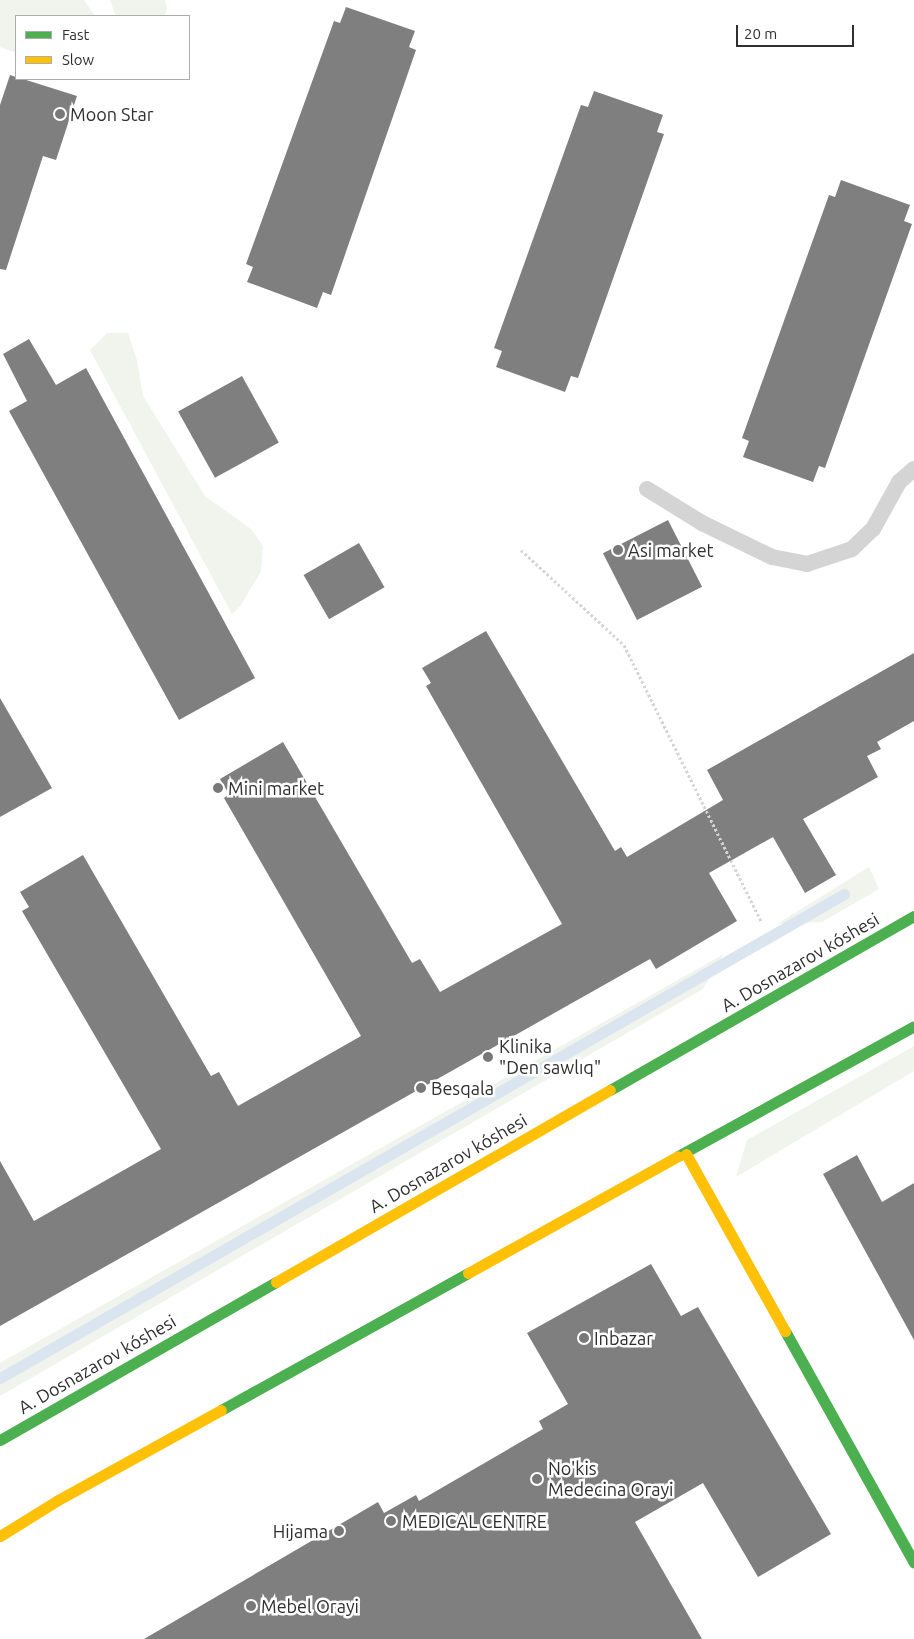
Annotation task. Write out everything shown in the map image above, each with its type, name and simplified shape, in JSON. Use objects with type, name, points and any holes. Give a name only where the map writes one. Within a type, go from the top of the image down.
[{"type":"main road","name":"A. Dosnazarov kóshesi","points":[[0,1440],[914,916]]},
{"type":"main road","points":[[0,1536],[67,1495],[686,1154],[914,1026]]},
{"type":"main road","points":[[686,1154],[914,1563]]},
{"type":"lane","points":[[647,488],[702,523],[772,557],[807,564],[852,549],[874,530],[899,482],[914,469]]},
{"type":"path","points":[[521,550],[624,645],[760,921]]},
{"type":"shaded area","points":[[0,0],[84,0],[94,15],[15,15],[15,53],[0,47]]},
{"type":"shaded area","points":[[110,0],[165,0],[167,8],[165,15],[116,15]]},
{"type":"shaded area","points":[[107,333],[128,333],[137,360],[143,396],[205,496],[251,529],[263,546],[261,571],[241,605],[232,614],[90,350]]},
{"type":"shaded area","points":[[869,867],[879,889],[822,922],[777,924]]},
{"type":"shaded area","points":[[724,954],[703,989],[0,1396],[0,1363]]},
{"type":"shaded area","points":[[914,1046],[914,1071],[736,1177],[747,1140]]},
{"type":"building","points":[[346,7],[415,31],[409,47],[416,50],[331,295],[323,292],[317,308],[247,282],[253,267],[246,264],[334,21],[340,23]]},
{"type":"building","points":[[10,75],[15,77],[15,80],[26,80],[77,96],[56,160],[43,156],[6,270],[0,269],[0,105]]},
{"type":"building","points":[[594,91],[663,115],[657,132],[664,134],[578,378],[571,376],[565,392],[496,367],[502,351],[494,348],[581,105],[588,107]]},
{"type":"building","points":[[841,180],[910,205],[904,221],[912,224],[825,468],[819,466],[813,482],[743,457],[749,441],[742,438],[829,195],[835,197]]},
{"type":"building","points":[[29,339],[56,385],[86,368],[255,678],[179,720],[9,411],[27,401],[3,354]]},
{"type":"building","points":[[242,376],[279,442],[215,478],[178,411]]},
{"type":"building","points":[[668,520],[702,587],[637,620],[603,553]]},
{"type":"building","points":[[359,543],[385,587],[329,619],[304,575]]},
{"type":"building","points":[[486,631],[615,851],[621,847],[627,857],[723,800],[707,770],[914,653],[914,721],[877,742],[881,749],[867,756],[878,777],[803,819],[836,875],[805,893],[773,837],[709,873],[737,921],[656,969],[650,959],[0,1326],[0,1161],[34,1221],[161,1149],[22,911],[29,907],[20,892],[83,855],[211,1076],[219,1072],[238,1106],[361,1036],[224,798],[229,794],[220,779],[283,742],[412,963],[420,959],[440,992],[562,924],[426,686],[431,683],[422,668]]},
{"type":"building","points":[[0,698],[52,788],[0,817]]},
{"type":"building","points":[[857,1155],[882,1202],[914,1183],[914,1340],[823,1174]]},
{"type":"building","points":[[651,1264],[681,1316],[698,1307],[831,1534],[758,1577],[703,1483],[635,1522],[702,1639],[144,1639],[378,1502],[384,1513],[416,1495],[419,1501],[543,1429],[539,1421],[568,1404],[527,1333]]},
{"type":"waterway","points":[[0,1378],[844,894]]},
{"type":"traffic: fast","points":[[610,1090],[914,916]]},
{"type":"traffic: fast","points":[[678,1156],[914,1026]]},
{"type":"traffic: fast","points":[[221,1410],[468,1273]]},
{"type":"traffic: fast","points":[[0,1440],[276,1282]]},
{"type":"traffic: fast","points":[[785,1331],[914,1563]]},
{"type":"traffic: slow","points":[[276,1282],[610,1090]]},
{"type":"traffic: slow","points":[[686,1154],[785,1331]]},
{"type":"traffic: slow","points":[[468,1273],[678,1156]]},
{"type":"traffic: slow","points":[[0,1536],[58,1500],[221,1410]]},
{"type":"place","name":"Moon Star","points":[[60,114]]},
{"type":"place","name":"Asi market","points":[[618,550]]},
{"type":"place","name":"Mini market","points":[[218,788]]},
{"type":"place","name":"Klinika \"Den sawlıq\"","points":[[488,1057]]},
{"type":"place","name":"Besqala","points":[[421,1088]]},
{"type":"place","name":"Inbazar","points":[[584,1338]]},
{"type":"place","name":"No'kis Medecina Orayi","points":[[537,1479]]},
{"type":"place","name":"MEDICAL CENTRE","points":[[391,1521]]},
{"type":"place","name":"Hijama","points":[[339,1531]]},
{"type":"place","name":"Mebel Orayi","points":[[251,1606]]}]
